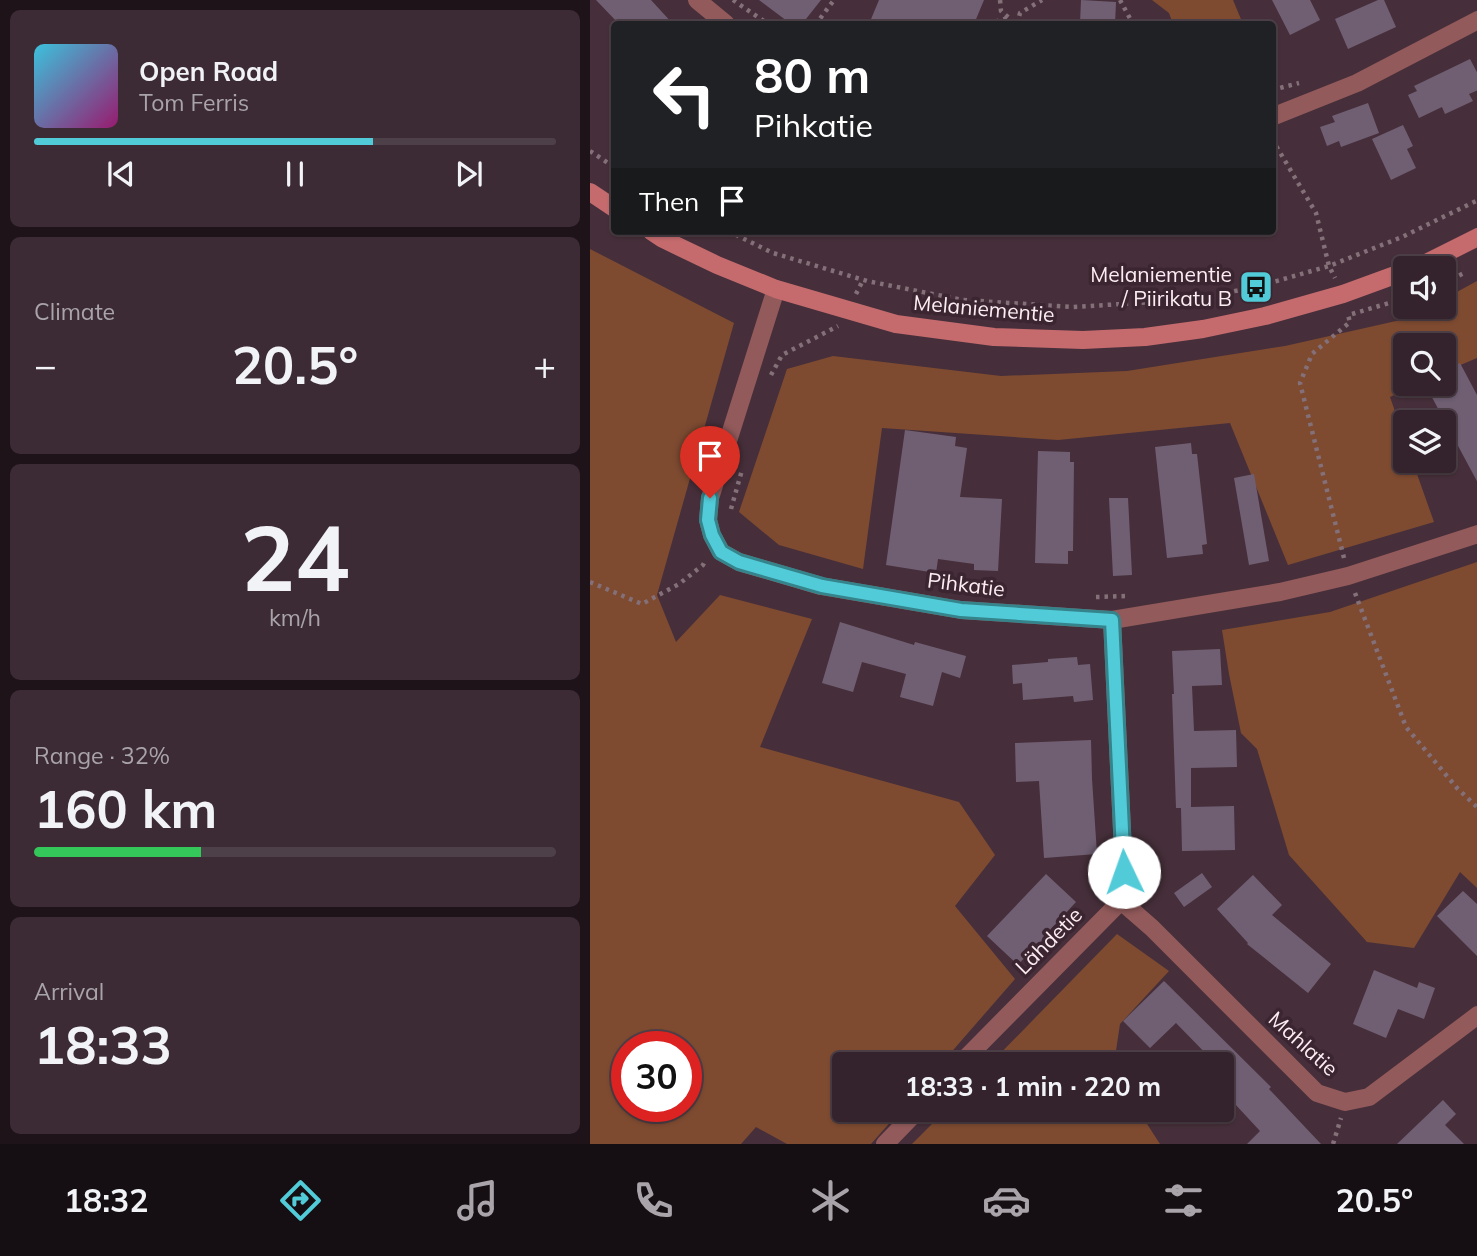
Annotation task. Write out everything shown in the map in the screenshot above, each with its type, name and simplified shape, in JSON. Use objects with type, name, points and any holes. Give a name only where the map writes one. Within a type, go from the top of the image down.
[{"type":"main road","points":[[590,192],[611,206]]},
{"type":"main road","name":"Melaniementie","points":[[657,235],[717,265],[776,289],[848,311],[896,324],[994,337],[1083,340],[1145,337],[1203,329],[1265,316],[1342,294],[1393,276]]},
{"type":"main road","points":[[1440,256],[1477,237]]},
{"type":"street","points":[[697,0],[722,21]]},
{"type":"street","points":[[1276,115],[1357,83],[1477,20]]},
{"type":"street","points":[[716,542],[708,520],[710,498],[776,289]]},
{"type":"street","name":"Pihkatie","points":[[716,542],[721,552],[739,562],[822,586],[961,610],[1112,620],[1280,592],[1348,576],[1477,534]]},
{"type":"street","points":[[1112,620],[1124,872],[1121,901]]},
{"type":"street","name":"Mahlatie","points":[[1121,901],[1152,928],[1317,1093],[1345,1102],[1369,1097],[1477,1015]]},
{"type":"street","name":"Lähdetie","points":[[972,1052],[1121,901]]},
{"type":"street","points":[[885,1144],[906,1122]]},
{"type":"path","points":[[733,0],[764,21]]},
{"type":"path","points":[[820,21],[834,0]]},
{"type":"path","points":[[1000,0],[1001,11],[1013,21]]},
{"type":"path","points":[[1018,21],[1020,13],[1042,0]]},
{"type":"path","points":[[1120,0],[1131,21]]},
{"type":"path","points":[[998,21],[1009,18]]},
{"type":"path","points":[[1276,146],[1316,213],[1329,266],[1342,294],[1350,322],[1312,354],[1300,383],[1348,576],[1406,727],[1477,808]]},
{"type":"path","points":[[590,151],[611,165]]},
{"type":"path","points":[[736,235],[773,253],[863,280],[963,300],[1073,307],[1187,300],[1256,287],[1329,266],[1402,237],[1477,200]]},
{"type":"path","points":[[1456,277],[1466,272]]},
{"type":"path","points":[[769,379],[782,355],[839,326],[863,280]]},
{"type":"path","points":[[1348,316],[1393,302]]},
{"type":"path","points":[[730,510],[746,457]]},
{"type":"path","points":[[590,582],[642,604],[679,584],[703,565],[716,542]]},
{"type":"path","points":[[1093,597],[1132,595]]},
{"type":"shaded area","points":[[1152,0],[1233,0],[1242,21],[1172,21],[1169,13]]},
{"type":"shaded area","points":[[590,249],[734,323],[657,595],[676,642],[720,595],[812,619],[760,747],[959,802],[995,855],[955,906],[1015,979],[951,1052],[832,1052],[832,1122],[890,1122],[871,1144],[787,1144],[756,1127],[741,1144],[590,1144]]},
{"type":"shaded area","points":[[1477,281],[1477,358],[1456,367],[1456,333],[1393,333],[1393,396],[1390,397],[1395,410],[1393,473],[1417,473],[1434,522],[1288,565],[1230,423],[1058,440],[882,428],[863,569],[779,545],[739,512],[787,369],[833,356],[1001,376],[1127,371],[1285,346],[1405,319],[1456,319],[1456,292]]},
{"type":"shaded area","points":[[1477,562],[1477,888],[1460,872],[1414,948],[1367,942],[1289,855],[1257,749],[1241,733],[1222,630],[1330,612]]},
{"type":"shaded area","points":[[1117,934],[1169,971],[1120,1024],[1116,1052],[1002,1052]]},
{"type":"shaded area","points":[[934,1122],[1146,1122],[1160,1144],[912,1144]]},
{"type":"building","points":[[596,0],[651,0],[670,21],[616,21]]},
{"type":"building","points":[[759,0],[821,0],[804,21],[787,21]]},
{"type":"building","points":[[879,0],[984,0],[975,21],[870,21]]},
{"type":"building","points":[[1081,0],[1116,2],[1115,21],[1080,21]]},
{"type":"building","points":[[1272,0],[1310,0],[1320,20],[1290,35]]},
{"type":"building","points":[[1378,0],[1384,0],[1396,27],[1348,49],[1335,19]]},
{"type":"building","points":[[1470,59],[1478,74],[1478,90],[1469,94],[1473,101],[1445,114],[1442,107],[1419,118],[1408,95],[1417,91],[1414,86]]},
{"type":"building","points":[[1368,103],[1379,133],[1341,147],[1339,141],[1327,146],[1320,127],[1335,122],[1332,116]]},
{"type":"building","points":[[1403,125],[1413,146],[1407,149],[1416,168],[1391,180],[1372,139]]},
{"type":"building","points":[[1460,363],[1478,397],[1478,483],[1456,442],[1456,410],[1439,410],[1431,396],[1456,396],[1456,365]]},
{"type":"building","points":[[905,430],[956,437],[955,446],[967,448],[960,497],[1002,499],[998,571],[974,570],[974,564],[938,559],[936,573],[886,565]]},
{"type":"building","points":[[1191,443],[1192,454],[1197,454],[1207,544],[1202,545],[1203,554],[1167,558],[1155,447]]},
{"type":"building","points":[[1038,451],[1070,452],[1070,462],[1074,462],[1073,551],[1068,551],[1068,564],[1035,563]]},
{"type":"building","points":[[1254,474],[1269,561],[1249,565],[1234,478]]},
{"type":"building","points":[[1109,498],[1128,498],[1132,575],[1113,576]]},
{"type":"building","points":[[840,622],[914,645],[915,642],[966,656],[960,678],[942,672],[933,706],[900,697],[906,674],[862,662],[853,692],[822,683]]},
{"type":"building","points":[[1220,649],[1222,685],[1192,686],[1194,731],[1236,730],[1237,767],[1191,768],[1191,807],[1234,806],[1235,850],[1182,851],[1181,808],[1176,808],[1172,651]]},
{"type":"building","points":[[1077,657],[1078,665],[1090,664],[1093,700],[1074,702],[1073,696],[1023,700],[1022,683],[1013,684],[1012,665]]},
{"type":"building","points":[[1091,740],[1097,854],[1044,858],[1039,781],[1016,782],[1015,743]]},
{"type":"building","points":[[1202,873],[1212,887],[1184,907],[1174,893]]},
{"type":"building","points":[[1046,874],[1076,902],[1048,932],[1052,935],[1036,953],[1032,949],[1018,965],[987,936]]},
{"type":"building","points":[[1253,875],[1282,905],[1272,915],[1331,964],[1308,993],[1247,944],[1217,909]]},
{"type":"building","points":[[1463,891],[1478,905],[1478,957],[1437,916]]},
{"type":"building","points":[[1374,970],[1417,988],[1419,982],[1435,988],[1424,1019],[1398,1009],[1386,1038],[1353,1024]]},
{"type":"building","points":[[1164,981],[1271,1087],[1269,1089],[1321,1144],[1247,1144],[1260,1131],[1234,1103],[1234,1052],[1204,1052],[1176,1023],[1150,1048],[1123,1021]]},
{"type":"building","points":[[1443,1100],[1456,1114],[1445,1125],[1464,1144],[1397,1144]]},
{"type":"place","name":"Melaniementie / Piirikatu B","points":[[1256,287]]},
{"type":"route","points":[[710,498],[708,520],[712,535],[721,552],[739,562],[822,586],[961,610],[1112,620],[1124,872]]}]
